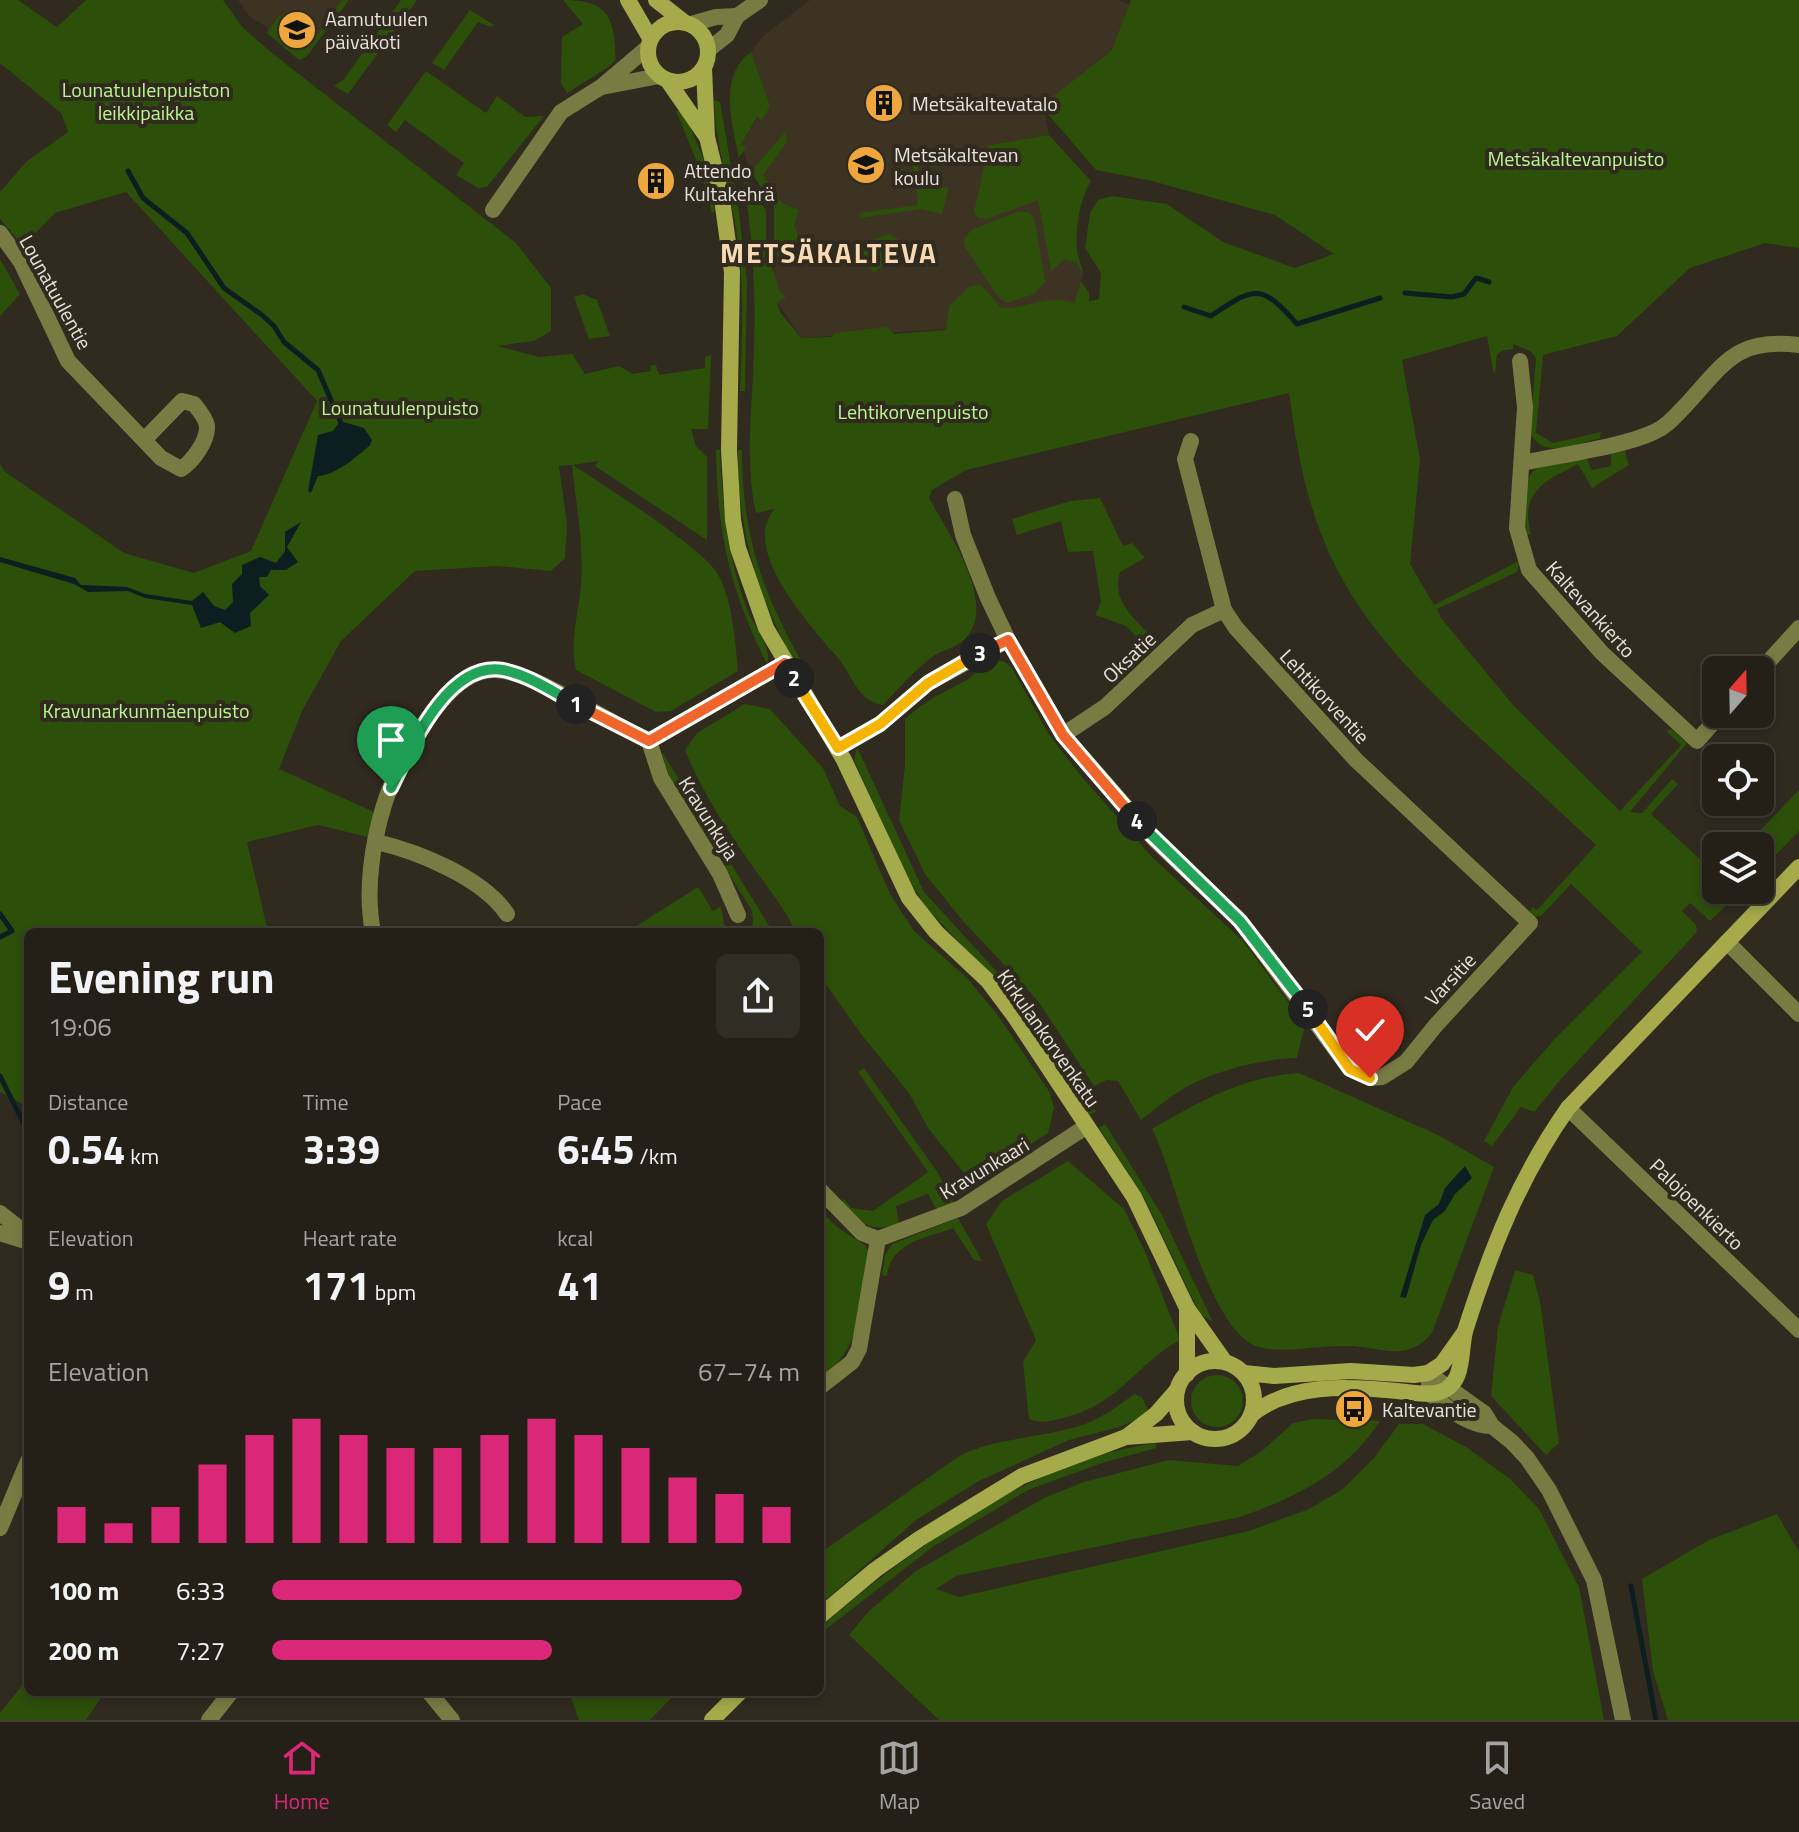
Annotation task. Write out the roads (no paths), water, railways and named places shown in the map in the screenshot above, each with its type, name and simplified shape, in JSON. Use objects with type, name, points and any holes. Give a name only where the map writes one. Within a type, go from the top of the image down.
[{"type":"street","points":[[628,0],[649,43],[652,68],[664,78],[707,137]]},
{"type":"street","points":[[656,0],[703,35],[708,50],[704,68],[707,137]]},
{"type":"street","points":[[493,210],[550,124],[572,103],[601,87],[665,24],[737,16],[760,0]]},
{"type":"street","points":[[708,50],[727,35],[737,16]]},
{"type":"street","points":[[601,87],[664,78],[688,80],[704,68]]},
{"type":"street","name":"Kirkulankorvenkatu","points":[[707,137],[722,199],[732,272],[730,491],[738,548],[766,628],[838,748],[909,898],[936,932],[988,981],[1015,1017],[1134,1197],[1187,1308],[1225,1362]]},
{"type":"street","name":"Lounatuulentie","points":[[0,233],[21,262],[68,361],[144,440]]},
{"type":"street","points":[[1520,361],[1525,407],[1522,463],[1651,433],[1672,420],[1711,378],[1743,350],[1759,343],[1799,345]]},
{"type":"street","name":"Lehtikorventie","points":[[1191,441],[1185,459],[1224,610],[1236,628],[1356,760],[1530,923]]},
{"type":"street","name":"Kaltevankierto","points":[[1522,463],[1517,528],[1533,577],[1638,689],[1697,741],[1709,728]]},
{"type":"street","points":[[955,499],[963,535],[1008,640],[1063,735]]},
{"type":"street","name":"Oksatie","points":[[1063,735],[1105,707],[1192,625],[1224,610]]},
{"type":"street","points":[[1774,656],[1799,628]]},
{"type":"street","points":[[838,748],[880,724],[928,683],[1008,640]]},
{"type":"street","points":[[372,928],[369,904],[384,805],[416,739],[439,704],[459,682],[492,669],[520,674],[649,741],[785,663]]},
{"type":"street","name":"Varsitie","points":[[1063,735],[1155,840],[1240,921],[1350,1069],[1358,1074],[1370,1078],[1382,1077],[1406,1062],[1530,923]]},
{"type":"street","name":"Kravunkuja","points":[[649,741],[661,778],[720,874],[738,915]]},
{"type":"street","points":[[377,842],[399,847],[474,882],[495,897],[507,914]]},
{"type":"street","points":[[824,1613],[875,1570],[980,1500],[1022,1476],[1126,1437],[1193,1432],[1215,1439],[1226,1438],[1237,1433],[1251,1415],[1265,1404],[1293,1392],[1357,1388],[1430,1394],[1448,1387],[1459,1370],[1464,1333],[1510,1204],[1538,1151],[1568,1108],[1799,867]]},
{"type":"street","points":[[1727,942],[1799,1014]]},
{"type":"street","name":"Palojoenkierto","points":[[1568,1108],[1799,1330]]},
{"type":"street","name":"Kravunkaari","points":[[878,1239],[961,1208],[1087,1126]]},
{"type":"street","points":[[824,1194],[862,1233],[878,1239],[859,1349],[852,1362],[824,1384]]},
{"type":"street","points":[[0,1213],[24,1232]]},
{"type":"street","points":[[0,1233],[24,1241]]},
{"type":"street","name":"Kirkulankorvenkatu","points":[[1187,1308],[1187,1374]]},
{"type":"street","points":[[1428,1373],[1442,1364],[1464,1333]]},
{"type":"street","points":[[1126,1437],[1156,1414],[1187,1374],[1203,1363],[1225,1362],[1244,1373],[1274,1376],[1351,1371],[1428,1373],[1484,1413],[1492,1426],[1527,1458],[1549,1490],[1594,1580],[1623,1720]]},
{"type":"street","points":[[1244,1373],[1254,1393],[1251,1415]]},
{"type":"street","points":[[1428,1373],[1430,1394],[1476,1426],[1492,1426]]},
{"type":"street","points":[[1177,1390],[1179,1415],[1193,1432]]},
{"type":"street","points":[[0,1528],[24,1472]]},
{"type":"street","points":[[0,1482],[18,1488]]},
{"type":"street","points":[[209,1720],[228,1696]]},
{"type":"street","points":[[432,1696],[452,1720]]},
{"type":"street","points":[[712,1720],[736,1696]]},
{"type":"waterway","points":[[128,171],[143,198],[187,233],[224,288],[262,315],[284,342],[318,370],[340,421]]},
{"type":"waterway","points":[[1405,293],[1452,297],[1464,294],[1476,278],[1489,282]]},
{"type":"waterway","points":[[1184,307],[1211,316],[1237,299],[1256,293],[1274,301],[1297,324],[1380,298]]},
{"type":"waterway","points":[[0,914],[12,931],[0,937]]},
{"type":"waterway","points":[[0,1076],[24,1124]]},
{"type":"waterway","points":[[1631,1586],[1656,1720]]},
{"type":"place","name":"Aamutuulen päiväkoti","points":[[297,30]]},
{"type":"place","name":"Metsäkaltevatalo","points":[[884,103]]},
{"type":"place","name":"Metsäkaltevan koulu","points":[[866,165]]},
{"type":"place","name":"Attendo Kultakehrä","points":[[656,181]]},
{"type":"place","name":"Kaltevantie","points":[[1354,1409]]},
{"type":"district","name":"METSÄKALTEVA","points":[[829,252]]},
{"type":"park label","name":"Lounatuulenpuiston leikkipaikka","points":[[146,100]]},
{"type":"park label","name":"Metsäkaltevanpuisto","points":[[1576,158]]},
{"type":"park label","name":"Lounatuulenpuisto","points":[[400,407]]},
{"type":"park label","name":"Lehtikorvenpuisto","points":[[913,411]]},
{"type":"park label","name":"Kravunarkunmäenpuisto","points":[[146,710]]}]
